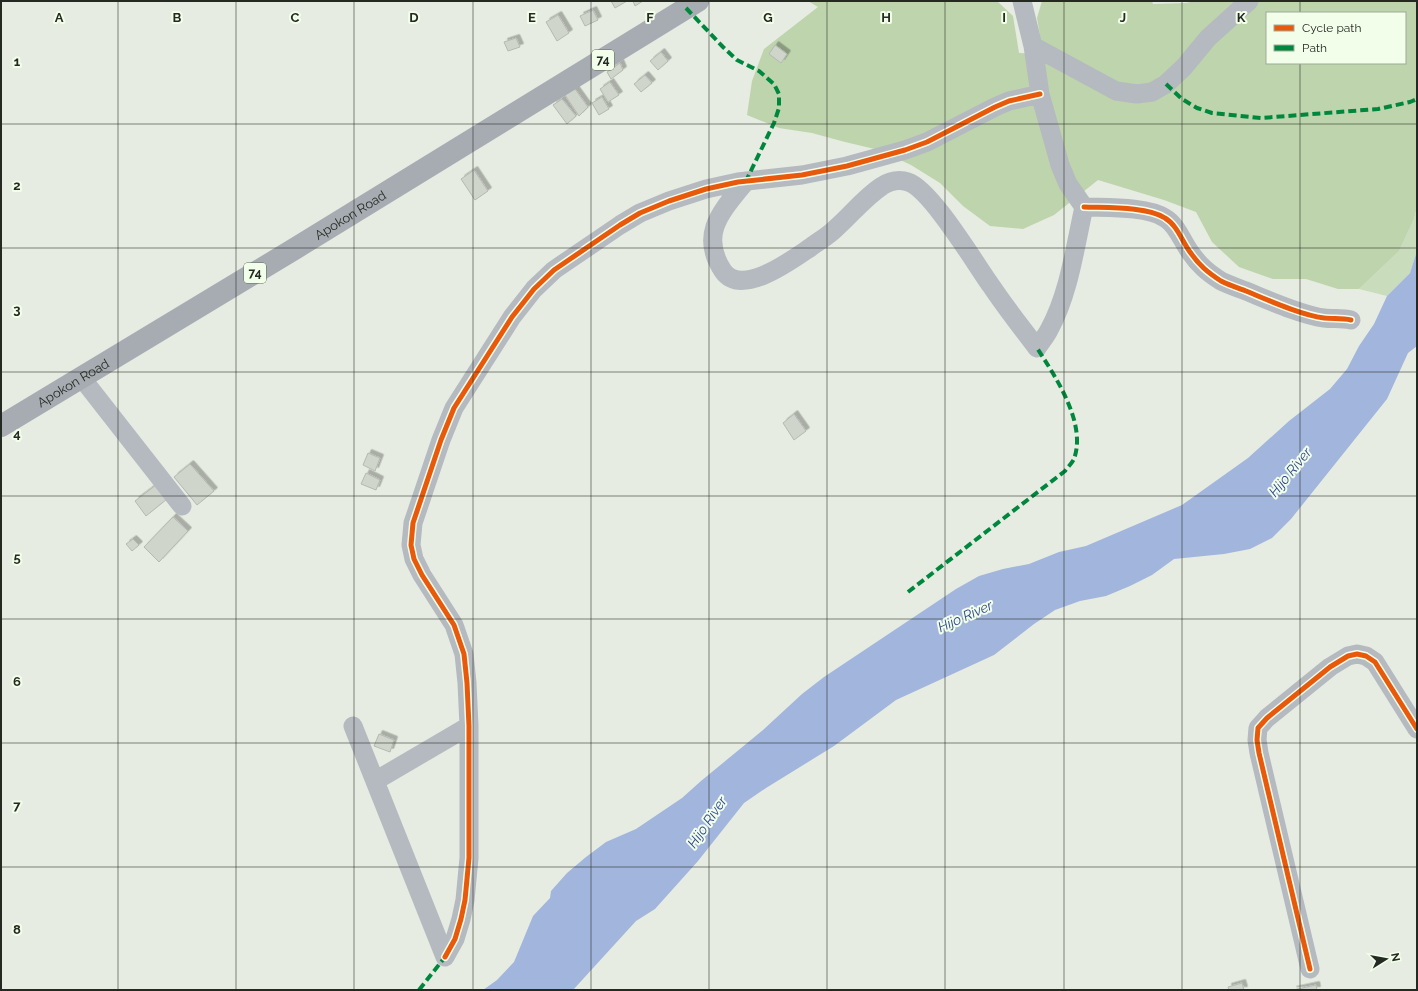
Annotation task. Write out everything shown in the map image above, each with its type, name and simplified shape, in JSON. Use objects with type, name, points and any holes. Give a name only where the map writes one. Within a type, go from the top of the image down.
[{"type":"highway","name":"Apokon Road","points":[[1,411],[398,171],[672,1]]},
{"type":"highway","name":"Apokon Road","points":[[1,426],[302,244],[698,1]]},
{"type":"street","points":[[746,181],[725,206],[716,224],[712,237],[713,250],[718,263],[726,274],[735,279],[746,280],[759,278],[788,263],[834,230],[872,194],[883,186],[900,180],[909,182],[932,201],[993,289],[1037,348],[1049,331],[1057,313],[1074,256],[1084,207],[1068,184],[1060,166],[1040,94],[1033,46],[1022,1]]},
{"type":"street","points":[[1033,46],[1116,90],[1137,94],[1152,92],[1166,84],[1184,67],[1208,38],[1249,1]]},
{"type":"street","points":[[353,726],[445,957],[455,939],[461,919],[469,858],[469,726],[464,654],[454,625],[414,559],[411,545],[413,523],[441,440],[454,408],[512,317],[534,289],[554,270],[640,213],[669,201],[706,189],[746,181],[802,175],[847,166],[905,150],[927,142],[995,107],[1040,94]]},
{"type":"street","points":[[1084,207],[1127,208],[1150,212],[1165,218],[1175,228],[1189,252],[1201,268],[1223,282],[1307,314],[1324,318],[1352,320]]},
{"type":"street","points":[[81,377],[182,506]]},
{"type":"street","points":[[1310,969],[1259,753],[1257,740],[1258,728],[1267,718],[1330,667],[1348,656],[1357,654],[1366,656],[1374,662],[1417,729]]},
{"type":"street","points":[[375,781],[469,726]]},
{"type":"green space","points":[[808,1],[997,1],[1013,16],[1019,53],[1043,54],[1037,18],[1042,1],[1152,1],[1153,4],[1186,3],[1195,1],[1417,1],[1417,207],[1414,219],[1399,251],[1359,289],[1338,289],[1306,279],[1273,279],[1239,267],[1212,242],[1196,212],[1164,200],[1098,180],[1054,215],[1023,229],[990,226],[963,206],[940,183],[911,165],[879,150],[812,133],[779,128],[747,115],[752,81],[764,49],[818,7]]},
{"type":"green space","points":[[1417,207],[1417,251],[1410,273],[1387,296],[1359,289],[1399,251],[1414,219]]},
{"type":"water","name":"Hijo River","points":[[1417,251],[1417,346],[1408,353],[1387,399],[1291,519],[1272,538],[1250,549],[1224,554],[1174,559],[1152,575],[1130,586],[1106,596],[1080,601],[1055,610],[1034,624],[994,655],[896,700],[834,746],[744,803],[698,861],[655,909],[636,921],[573,990],[483,990],[497,980],[514,962],[533,916],[550,898],[551,891],[567,873],[606,842],[636,829],[682,798],[763,730],[802,694],[824,677],[956,589],[979,576],[1003,569],[1029,564],[1059,552],[1086,546],[1182,505],[1248,458],[1289,421],[1330,389],[1347,369],[1359,346],[1374,324],[1387,296],[1410,273]]},
{"type":"building","points":[[611,1],[627,1],[615,8]]},
{"type":"building","points":[[633,1],[643,1],[635,6]]},
{"type":"building","points":[[593,10],[598,20],[585,26],[580,16]]},
{"type":"building","points":[[558,15],[569,33],[557,41],[546,22]]},
{"type":"building","points":[[516,38],[520,47],[508,51],[504,42]]},
{"type":"building","points":[[775,45],[787,54],[781,63],[769,54]]},
{"type":"building","points":[[661,52],[668,61],[658,70],[650,61]]},
{"type":"building","points":[[620,63],[623,70],[611,79],[607,72]]},
{"type":"building","points":[[645,75],[652,83],[641,92],[634,84]]},
{"type":"building","points":[[610,82],[619,95],[608,102],[600,89]]},
{"type":"building","points":[[575,89],[588,107],[579,116],[565,95]]},
{"type":"building","points":[[602,97],[609,109],[599,115],[592,103]]},
{"type":"building","points":[[562,99],[576,116],[567,124],[553,105]]},
{"type":"building","points":[[474,170],[488,191],[475,200],[461,179]]},
{"type":"building","points":[[794,414],[806,431],[794,440],[783,423]]},
{"type":"building","points":[[368,453],[380,458],[375,471],[363,465]]},
{"type":"building","points":[[190,464],[214,491],[197,505],[174,477]]},
{"type":"building","points":[[366,473],[380,480],[376,490],[361,484]]},
{"type":"building","points":[[156,485],[167,499],[146,516],[135,501]]},
{"type":"building","points":[[173,517],[188,531],[159,562],[144,547]]},
{"type":"building","points":[[133,539],[139,545],[132,551],[126,544]]},
{"type":"building","points":[[379,734],[394,740],[390,752],[374,746]]},
{"type":"building","points":[[1242,983],[1244,990],[1229,990],[1228,987]]},
{"type":"building","points":[[1316,985],[1317,990],[1293,990]]},
{"type":"marked path","points":[[686,8],[737,60],[759,71],[774,84],[779,94],[779,108],[774,123],[746,181]]},
{"type":"marked path","points":[[1166,84],[1182,99],[1197,108],[1212,113],[1261,118],[1378,109],[1417,99]]},
{"type":"marked path","points":[[908,592],[1065,471],[1074,459],[1077,445],[1073,415],[1060,386],[1037,348]]},
{"type":"marked path","points":[[419,990],[445,957]]},
{"type":"cycle path","points":[[445,957],[455,939],[461,919],[465,900],[469,858],[469,726],[467,683],[464,654],[454,625],[422,575],[414,559],[411,545],[413,523],[441,440],[454,408],[512,317],[534,289],[554,270],[640,213],[669,201],[706,189],[738,182],[802,175],[847,166],[905,150],[927,142],[1009,101],[1040,94]]},
{"type":"cycle path","points":[[1084,207],[1126,208],[1148,211],[1157,214],[1165,218],[1173,225],[1187,248],[1200,265],[1221,281],[1305,314],[1324,318],[1351,320]]},
{"type":"cycle path","points":[[1310,969],[1259,753],[1257,740],[1258,728],[1267,718],[1330,667],[1348,656],[1357,654],[1366,656],[1375,662],[1417,729]]}]
